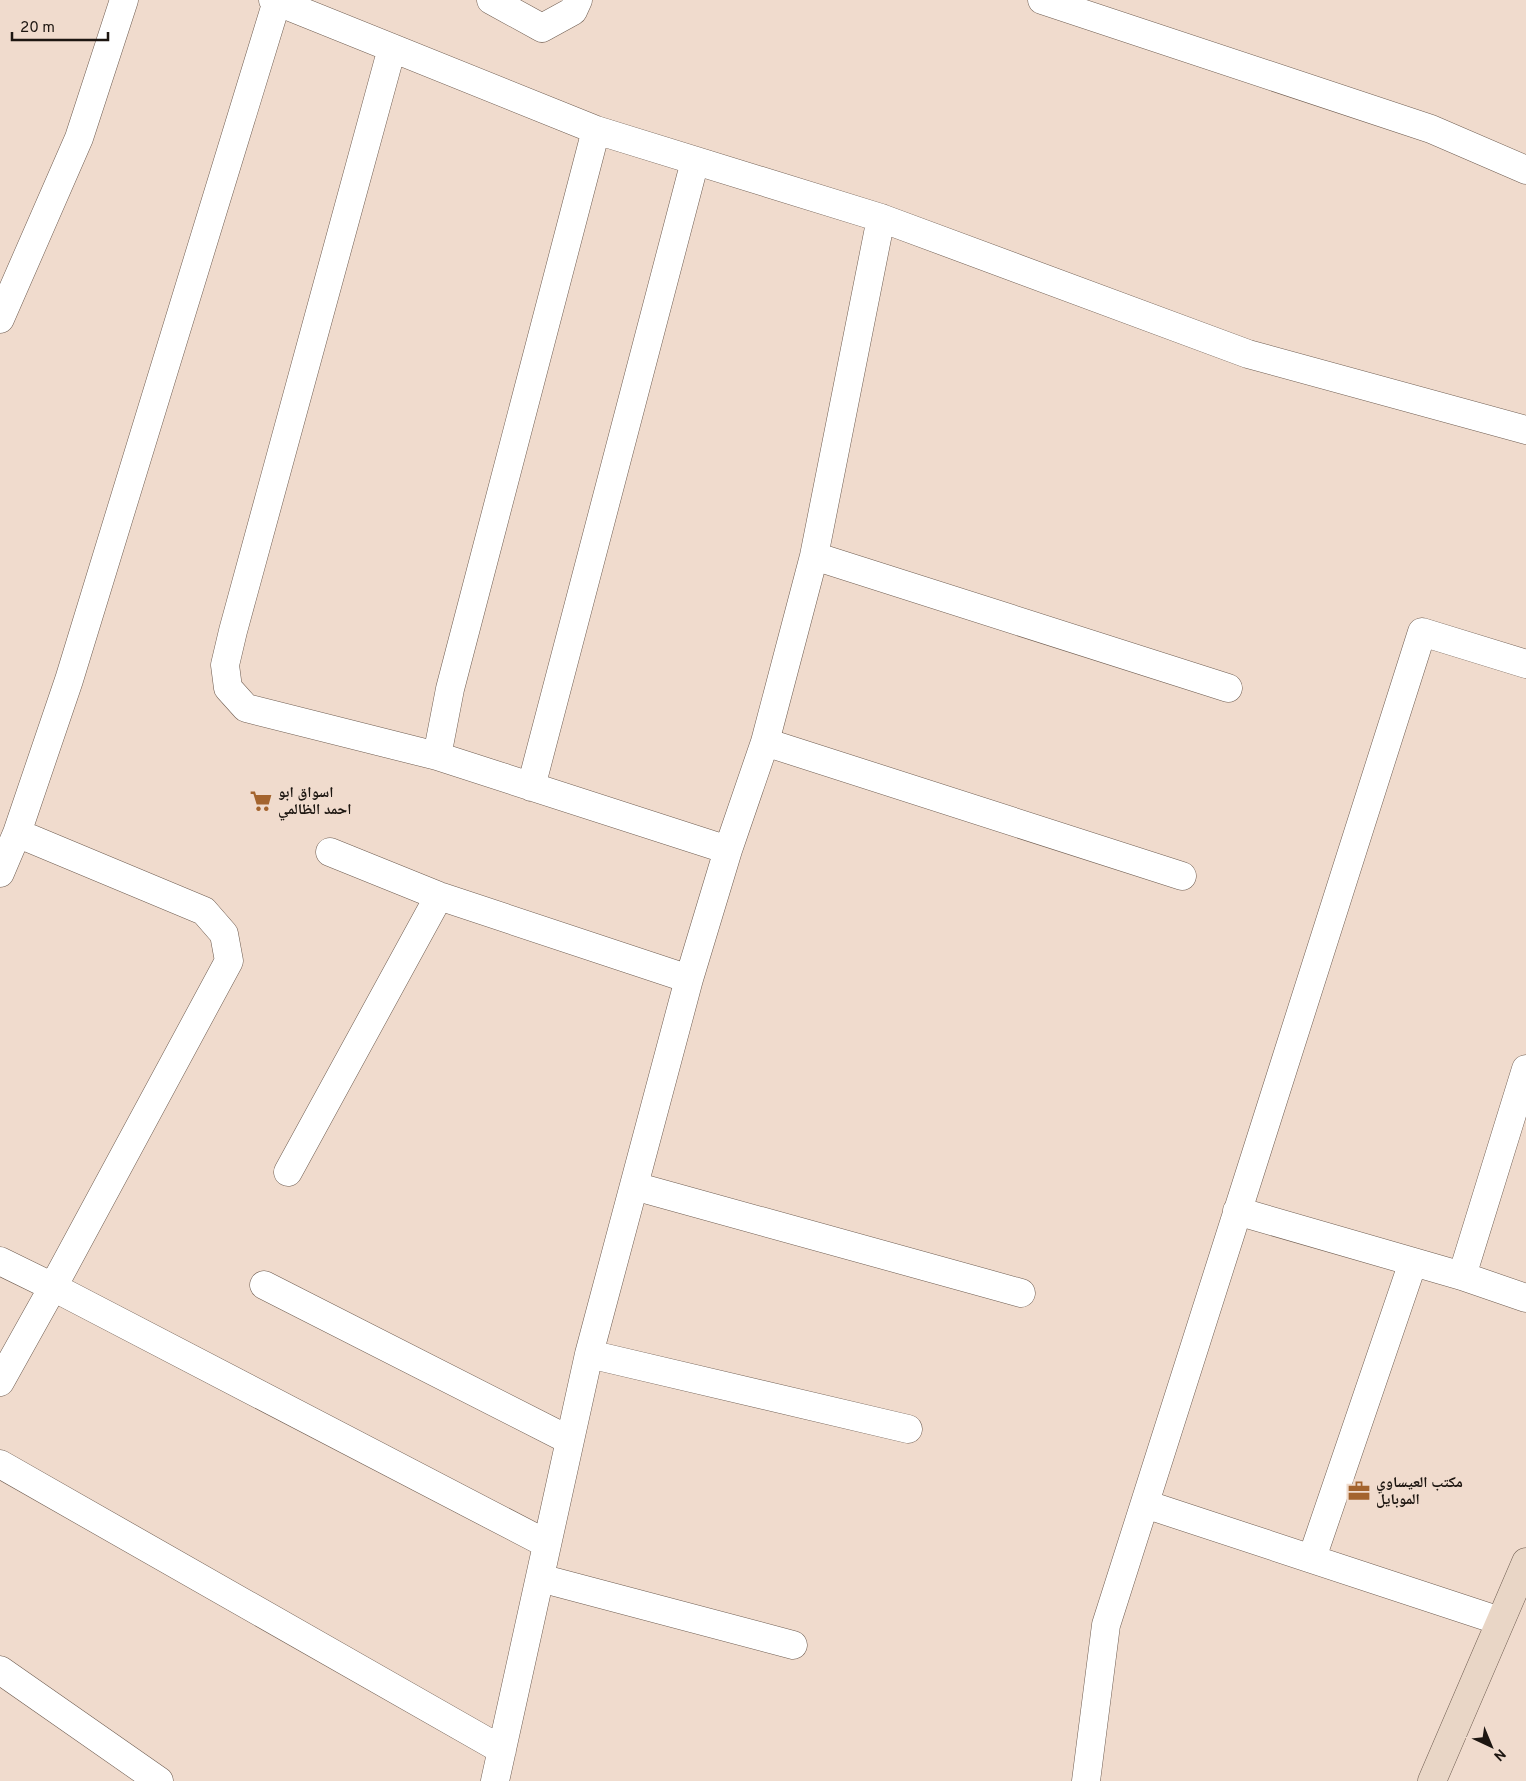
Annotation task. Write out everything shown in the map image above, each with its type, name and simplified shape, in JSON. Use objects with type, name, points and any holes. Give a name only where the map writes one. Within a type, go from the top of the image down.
[{"type":"street","points":[[0,319],[79,138],[124,0]]},
{"type":"street","points":[[491,0],[542,28],[573,10],[578,0]]},
{"type":"street","points":[[1042,0],[1431,130],[1526,170]]},
{"type":"street","points":[[0,873],[17,832],[74,661],[275,1],[596,130],[881,218],[1248,354],[1526,430]]},
{"type":"street","points":[[392,48],[232,631],[225,665],[228,688],[246,708],[437,756],[728,850]]},
{"type":"street","points":[[437,756],[450,689],[596,130]]},
{"type":"street","points":[[531,787],[695,160]]},
{"type":"street","points":[[495,1781],[589,1354],[690,979],[728,850],[765,742],[814,556],[881,218]]},
{"type":"street","points":[[814,556],[1228,688]]},
{"type":"street","points":[[1086,1781],[1106,1625],[1422,632],[1526,664]]},
{"type":"street","points":[[765,742],[1182,876]]},
{"type":"street","points":[[0,1382],[229,961],[224,934],[204,911],[17,832]]},
{"type":"street","points":[[330,852],[439,896],[690,979]]},
{"type":"street","points":[[288,1172],[439,896]]},
{"type":"street","points":[[1462,1276],[1526,1069]]},
{"type":"street","points":[[634,1186],[1020,1294]]},
{"type":"street","points":[[1238,1211],[1462,1276],[1526,1298]]},
{"type":"street","points":[[0,1261],[547,1544]]},
{"type":"street","points":[[1312,1558],[1414,1262]]},
{"type":"street","points":[[264,1286],[569,1440]]},
{"type":"street","points":[[589,1354],[908,1429]]},
{"type":"street","points":[[0,1464],[502,1750]]},
{"type":"street","points":[[1145,1504],[1500,1621]]},
{"type":"street","points":[[1432,1781],[1526,1562]]},
{"type":"street","points":[[540,1578],[793,1645]]},
{"type":"street","points":[[0,1670],[159,1781]]},
{"type":"place","name":"اسواق ابو احمد الظالمي","points":[[261,801]]},
{"type":"place","name":"مكتب العيساوي الموبايل","points":[[1359,1491]]}]
